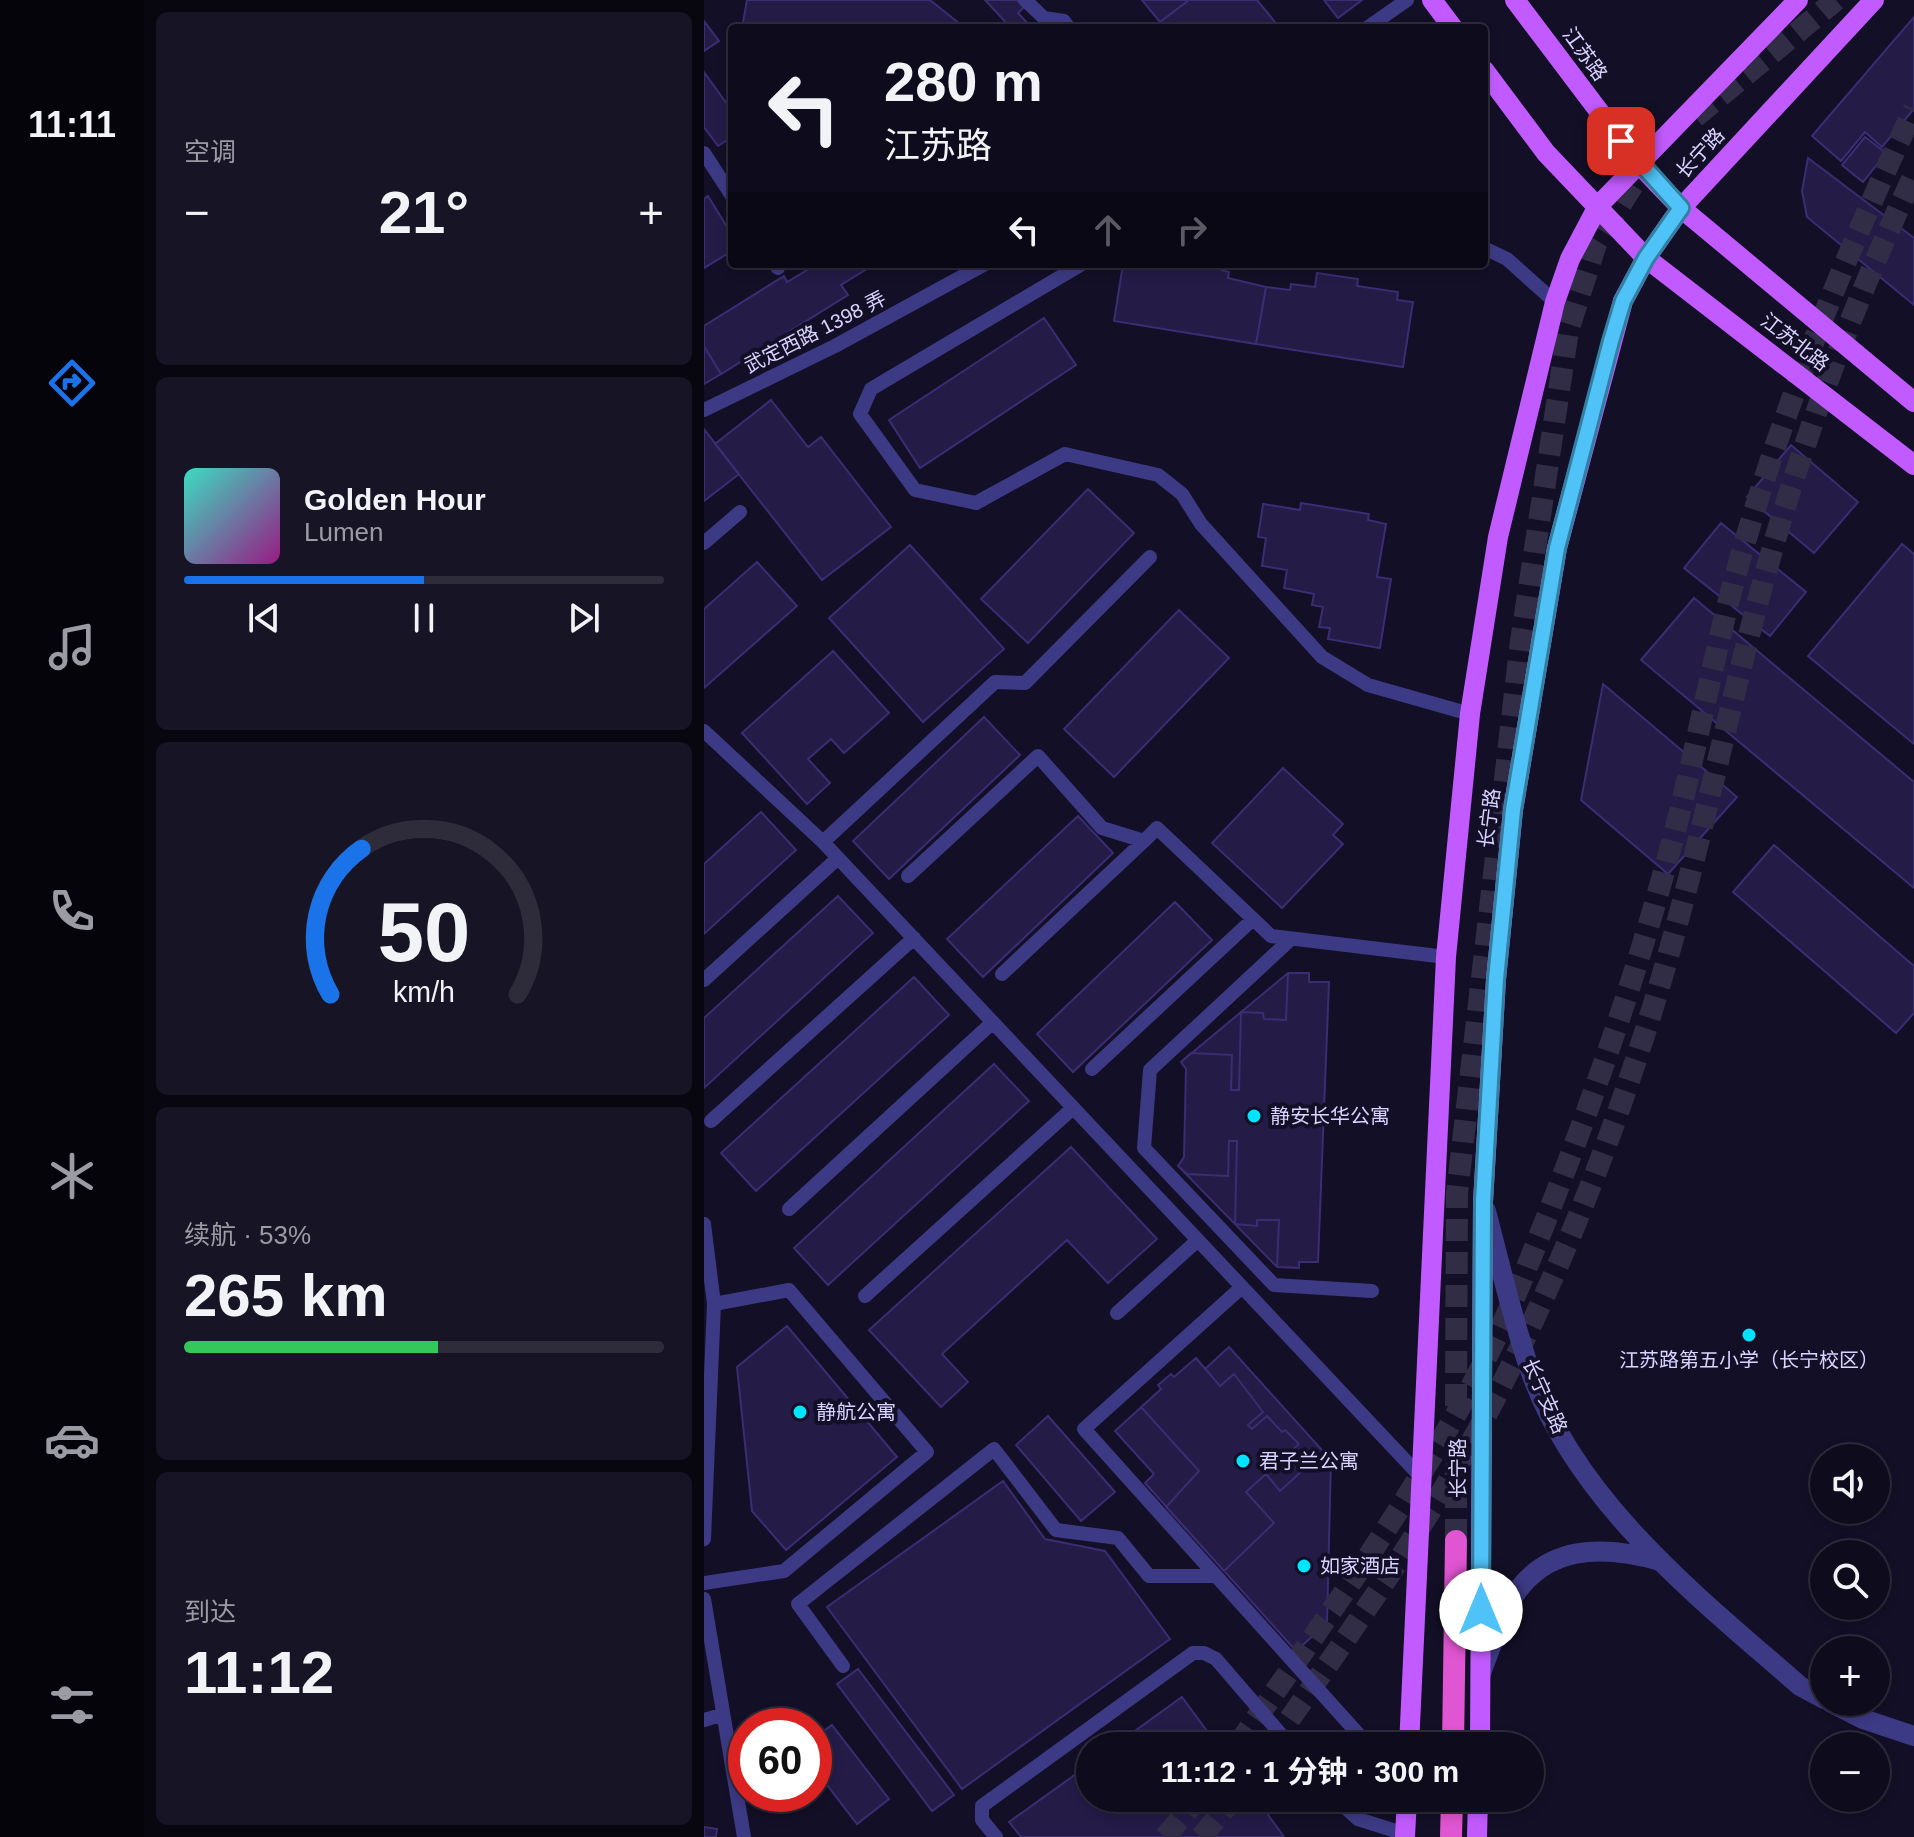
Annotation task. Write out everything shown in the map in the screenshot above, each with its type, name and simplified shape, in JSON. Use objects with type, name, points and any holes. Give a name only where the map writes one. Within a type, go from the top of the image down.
[{"type":"highway","points":[[1453,1732],[1456,1541]]},
{"type":"highway","points":[[1451,1837],[1452,1812]]},
{"type":"main road","points":[[1432,0],[1450,24]]},
{"type":"main road","name":"江苏路","points":[[1515,0],[1638,163],[1681,208]]},
{"type":"main road","name":"长宁路","points":[[1410,1732],[1446,957],[1470,714],[1498,537],[1555,302],[1570,259],[1598,206],[1798,0]]},
{"type":"main road","name":"长宁路","points":[[1480,1732],[1483,1202],[1496,979],[1513,810],[1557,548],[1623,301],[1646,258],[1681,208],[1874,0]]},
{"type":"main road","points":[[1488,75],[1546,153],[1646,258]]},
{"type":"main road","name":"江苏北路","points":[[1681,208],[1914,402]]},
{"type":"main road","name":"江苏北路","points":[[1646,258],[1914,465]]},
{"type":"main road","points":[[1405,1836],[1406,1812]]},
{"type":"main road","points":[[1477,1837],[1478,1812]]},
{"type":"street","name":"长宁支路","points":[[1483,1202],[1530,1371],[1561,1435],[1589,1477],[1661,1561],[1800,1686],[1810,1691]]},
{"type":"street","name":"长宁支路","points":[[1481,1673],[1510,1603],[1535,1571],[1558,1558],[1589,1550],[1622,1550],[1661,1561]]},
{"type":"street","points":[[1857,1716],[1914,1736]]},
{"type":"lane","points":[[1025,0],[1044,18],[1066,24]]},
{"type":"lane","points":[[1373,24],[1407,0]]},
{"type":"lane","points":[[704,153],[728,190]]},
{"type":"lane","points":[[1488,250],[1507,259],[1555,302]]},
{"type":"lane","name":"武定西路 1398 弄","points":[[704,410],[835,346],[978,268]]},
{"type":"lane","points":[[1075,268],[871,389],[860,414],[915,490],[976,503],[1065,454],[1158,475],[1182,494],[1201,524],[1322,657],[1368,685],[1470,714]]},
{"type":"lane","points":[[704,543],[740,512]]},
{"type":"lane","points":[[823,842],[995,682],[1025,683],[1150,557]]},
{"type":"lane","points":[[704,731],[823,842],[1421,1477]]},
{"type":"lane","points":[[908,876],[1038,756],[1102,828],[1144,841]]},
{"type":"lane","points":[[1002,974],[1157,828],[1251,921],[1271,936],[1446,957]]},
{"type":"lane","points":[[704,980],[838,858]]},
{"type":"lane","points":[[1092,1069],[1251,921]]},
{"type":"lane","points":[[711,1121],[914,938]]},
{"type":"lane","points":[[1291,939],[1150,1070],[1144,1148],[1274,1285],[1372,1291]]},
{"type":"lane","points":[[789,1209],[993,1022]]},
{"type":"lane","points":[[865,1296],[1073,1108]]},
{"type":"lane","points":[[704,1224],[714,1304],[704,1539]]},
{"type":"lane","points":[[1117,1313],[1198,1240]]},
{"type":"lane","points":[[1255,1301],[1274,1285]]},
{"type":"lane","points":[[1242,1287],[1084,1429],[1356,1732]]},
{"type":"lane","points":[[704,1583],[784,1571],[927,1452],[789,1290],[714,1304]]},
{"type":"lane","points":[[843,1666],[798,1604],[994,1449],[1056,1530],[1118,1538],[1149,1576],[1216,1576]]},
{"type":"lane","points":[[704,1599],[721,1715],[744,1837]]},
{"type":"lane","points":[[1084,1732],[1193,1653],[1204,1653],[1216,1659],[1279,1732]]},
{"type":"lane","points":[[704,1720],[721,1715]]},
{"type":"lane","points":[[996,1837],[982,1820],[982,1806],[1076,1738]]},
{"type":"lane","points":[[1350,1812],[1358,1819],[1405,1836]]},
{"type":"building","points":[[747,0],[930,0],[960,24],[743,24]]},
{"type":"building","points":[[985,0],[1017,0],[1024,7],[1018,13],[1028,24],[1007,24]]},
{"type":"building","points":[[1142,0],[1189,0],[1160,22]]},
{"type":"building","points":[[1189,0],[1257,0],[1277,24],[1161,24]]},
{"type":"building","points":[[1324,0],[1362,0],[1338,18]]},
{"type":"building","points":[[1914,17],[1914,109],[1882,147],[1865,132],[1841,161],[1812,136]]},
{"type":"building","points":[[704,21],[719,41],[704,51]]},
{"type":"building","points":[[704,72],[728,105],[728,140],[718,146],[704,127]]},
{"type":"building","points":[[1865,137],[1886,153],[1863,182],[1842,165]]},
{"type":"building","points":[[1808,158],[1914,238],[1914,305],[1807,217],[1802,191]]},
{"type":"building","points":[[708,196],[728,228],[728,253],[704,268],[704,199]]},
{"type":"building","points":[[810,268],[869,268],[841,285],[848,295],[721,374],[704,346],[704,326],[784,276],[787,282]]},
{"type":"building","points":[[1122,268],[1221,268],[1229,272],[1228,278],[1266,287],[1256,344],[1114,321]]},
{"type":"building","points":[[1317,273],[1358,279],[1357,286],[1398,292],[1397,300],[1413,302],[1403,367],[1256,344],[1266,287],[1290,290],[1291,284],[1315,287]]},
{"type":"building","points":[[1044,318],[1076,365],[920,468],[889,420]]},
{"type":"building","points":[[704,346],[721,374],[704,384]]},
{"type":"building","points":[[771,400],[808,447],[821,437],[891,527],[822,580],[715,444]]},
{"type":"building","points":[[704,429],[739,474],[704,501]]},
{"type":"building","points":[[1791,445],[1858,502],[1814,553],[1747,497]]},
{"type":"building","points":[[1088,489],[1134,533],[1028,643],[981,599]]},
{"type":"building","points":[[1301,503],[1369,514],[1368,520],[1386,524],[1377,577],[1391,579],[1380,648],[1328,639],[1330,628],[1319,627],[1323,607],[1312,605],[1314,594],[1284,588],[1287,570],[1262,566],[1266,538],[1258,537],[1263,504],[1300,510]]},
{"type":"building","points":[[1721,523],[1806,592],[1770,636],[1684,568]]},
{"type":"building","points":[[1902,544],[1914,554],[1914,744],[1808,656]]},
{"type":"building","points":[[910,545],[1004,649],[923,722],[829,618]]},
{"type":"building","points":[[757,562],[797,606],[704,688],[704,609]]},
{"type":"building","points":[[1694,598],[1914,782],[1914,888],[1641,660]]},
{"type":"building","points":[[1179,610],[1229,658],[1114,777],[1064,729]]},
{"type":"building","points":[[833,651],[889,713],[844,753],[831,739],[808,759],[830,783],[807,804],[742,733]]},
{"type":"building","points":[[1603,684],[1737,797],[1668,874],[1581,800]]},
{"type":"building","points":[[984,717],[1020,755],[889,879],[853,841]]},
{"type":"building","points":[[1283,768],[1343,824],[1333,835],[1343,844],[1282,908],[1212,843]]},
{"type":"building","points":[[761,812],[796,850],[704,934],[704,864]]},
{"type":"building","points":[[1078,816],[1113,853],[983,977],[947,939]]},
{"type":"building","points":[[1774,845],[1914,966],[1914,1013],[1896,1033],[1733,892]]},
{"type":"building","points":[[838,896],[873,933],[704,1088],[704,1018]]},
{"type":"building","points":[[1175,902],[1212,940],[1073,1072],[1037,1034]]},
{"type":"building","name":"静安长华公寓","points":[[1288,973],[1309,973],[1309,982],[1329,982],[1318,1262],[1299,1262],[1299,1268],[1277,1267],[1279,1220],[1257,1220],[1257,1226],[1235,1224],[1237,1141],[1229,1141],[1228,1176],[1187,1174],[1178,1166],[1184,1157],[1186,1069],[1181,1062],[1191,1053],[1232,1055],[1231,1090],[1239,1090],[1241,1012],[1263,1013],[1264,1019],[1286,1020]]},
{"type":"building","name":"静安长华公寓","points":[[1288,973],[1309,973],[1309,982],[1329,982],[1318,1262],[1299,1262],[1299,1268],[1277,1267],[1178,1166],[1184,1157],[1186,1069],[1181,1062]]},
{"type":"building","points":[[914,977],[949,1015],[756,1191],[721,1153]]},
{"type":"building","points":[[994,1064],[1029,1101],[828,1285],[794,1248]]},
{"type":"building","points":[[1071,1147],[1157,1239],[1108,1283],[1067,1240],[942,1354],[968,1382],[941,1407],[869,1330]]},
{"type":"building","name":"静航公寓","points":[[787,1326],[897,1457],[786,1550],[752,1511],[737,1367]]},
{"type":"building","points":[[1229,1347],[1331,1460],[1327,1623],[1296,1651],[1145,1483],[1154,1474],[1115,1431],[1161,1389],[1158,1385],[1171,1374],[1174,1377],[1196,1358],[1205,1369]]},
{"type":"building","name":"君子兰公寓","points":[[1196,1358],[1220,1386],[1234,1374],[1263,1412],[1248,1425],[1252,1429],[1267,1416],[1282,1432],[1285,1430],[1299,1444],[1289,1453],[1304,1469],[1280,1491],[1266,1474],[1246,1492],[1274,1523],[1224,1571],[1166,1507],[1199,1471],[1141,1407],[1161,1389],[1158,1385],[1171,1374],[1174,1377]]},
{"type":"building","points":[[1048,1416],[1115,1492],[1081,1521],[1016,1445]]},
{"type":"building","points":[[1003,1481],[1045,1539],[1105,1551],[1170,1639],[962,1789],[827,1607]]},
{"type":"building","points":[[858,1669],[954,1795],[932,1811],[837,1684]]},
{"type":"building","points":[[1182,1697],[1208,1732],[1133,1732]]},
{"type":"building","points":[[832,1725],[889,1799],[857,1824],[832,1791]]},
{"type":"building","points":[[1076,1774],[1076,1812],[1266,1812],[1284,1837],[1021,1837],[1009,1822]]},
{"type":"building","points":[[704,1827],[717,1829],[716,1837],[704,1837]]},
{"type":"building","points":[[704,1827],[717,1829],[716,1837],[704,1837]]},
{"type":"tunnel","points":[[1695,117],[1836,0]]},
{"type":"tunnel","points":[[1247,1732],[1355,1576],[1431,1457],[1466,1397],[1525,1272],[1621,1014],[1653,910],[1678,819],[1722,628],[1759,495],[1798,382],[1842,271],[1914,109]]},
{"type":"tunnel","points":[[1456,1406],[1457,1193],[1521,641],[1568,331],[1596,244],[1636,180],[1652,162]]},
{"type":"tunnel","points":[[1281,1732],[1388,1576],[1470,1445],[1540,1306],[1582,1208],[1636,1060],[1669,954],[1754,617],[1799,463],[1852,317],[1914,175]]},
{"type":"tunnel","points":[[1456,1465],[1456,1541]]},
{"type":"tunnel","points":[[1165,1837],[1186,1812]]},
{"type":"tunnel","points":[[1201,1837],[1222,1812]]},
{"type":"place","name":"静安长华公寓","points":[[1254,1116]]},
{"type":"place","name":"江苏路第五小学（长宁校区）","points":[[1749,1335]]},
{"type":"place","name":"静航公寓","points":[[800,1412]]},
{"type":"place","name":"君子兰公寓","points":[[1243,1461]]},
{"type":"place","name":"如家酒店","points":[[1304,1566]]},
{"type":"route","points":[[1481,1610],[1483,1202],[1496,979],[1513,810],[1557,548],[1611,341],[1623,301],[1646,258],[1681,208],[1621,141]]}]
